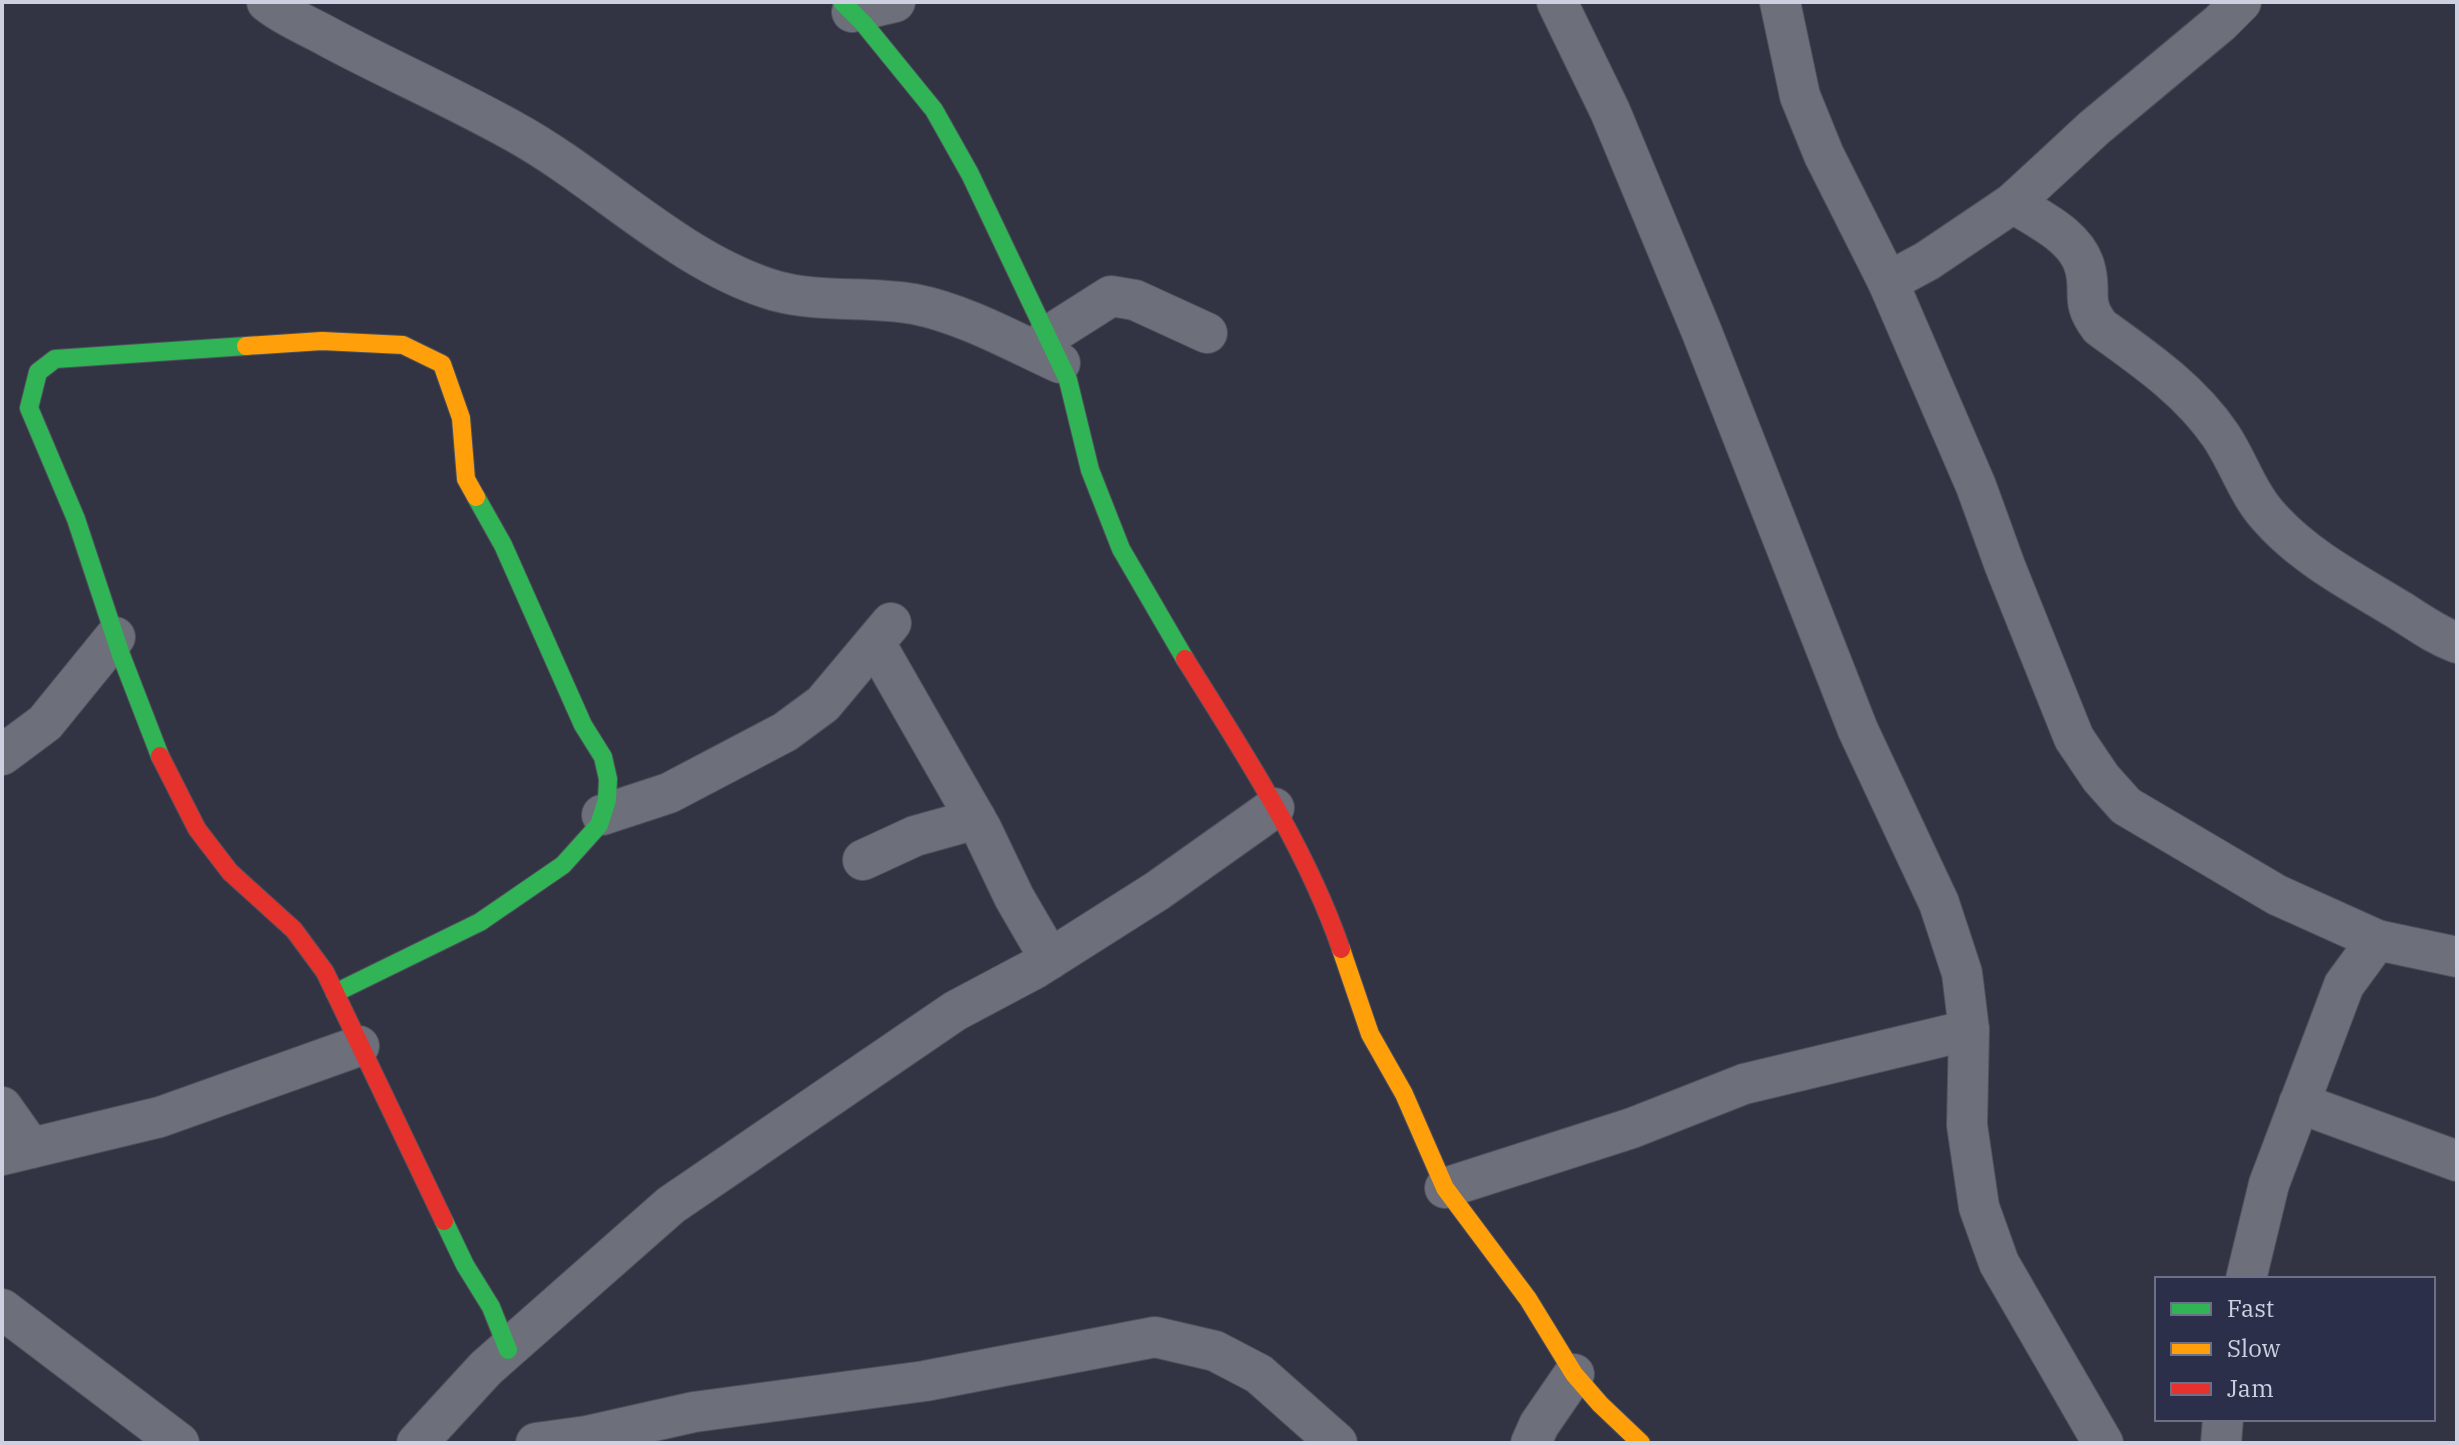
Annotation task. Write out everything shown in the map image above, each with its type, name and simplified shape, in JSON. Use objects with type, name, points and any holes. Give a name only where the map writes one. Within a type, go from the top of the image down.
[{"type":"street","points":[[267,2],[366,57],[514,131],[625,204],[680,245],[737,276],[778,291],[822,298],[913,304],[1054,349]]},
{"type":"street","points":[[847,7],[895,2]]},
{"type":"street","points":[[1557,2],[1616,126],[1701,330],[1858,730],[1939,903],[1962,973],[1969,1030],[1967,1125],[1979,1207],[1999,1263],[2103,1443]]},
{"type":"street","points":[[1780,2],[1800,96],[1824,155],[1888,282],[1976,486],[2074,738],[2101,778],[2126,806],[2277,895],[2377,940],[2457,957]]},
{"type":"street","points":[[1888,282],[1927,261],[2013,203],[2058,160],[2241,2]]},
{"type":"street","points":[[847,7],[934,110],[970,174],[1068,380],[1090,470],[1121,549],[1152,606],[1292,836],[1330,918],[1370,1034],[1404,1094],[1445,1188],[1528,1299],[1574,1374],[1641,1443]]},
{"type":"street","points":[[2013,203],[2065,236],[2080,254],[2086,270],[2086,304],[2090,315],[2100,327],[2183,391],[2221,437],[2257,502],[2271,520],[2299,545],[2348,580],[2434,635],[2457,643]]},
{"type":"street","points":[[1054,349],[1111,296],[1135,300],[1207,333]]},
{"type":"street","points":[[335,993],[490,915],[563,865],[599,825],[607,800],[608,779],[603,757],[583,725],[503,545],[466,479],[461,418],[442,364],[403,345],[322,341],[55,359],[38,372],[29,408],[76,519],[153,742],[197,829],[230,872],[294,930],[325,972],[359,1046],[465,1265],[491,1307],[508,1350]]},
{"type":"street","points":[[602,815],[669,793],[785,732],[823,704],[883,633],[1014,897],[1050,959]]},
{"type":"street","points":[[2,755],[45,723],[115,637]]},
{"type":"street","points":[[417,1443],[486,1368],[671,1205],[955,1011],[1050,959],[1157,891],[1274,808]]},
{"type":"street","points":[[863,860],[915,836],[976,819]]},
{"type":"street","points":[[2246,1277],[2269,1184],[2344,985],[2377,940]]},
{"type":"street","points":[[1445,1188],[1632,1128],[1744,1084],[1969,1030]]},
{"type":"street","points":[[2,1107],[16,1151],[160,1117],[359,1046]]},
{"type":"street","points":[[2299,1103],[2457,1161]]},
{"type":"street","points":[[6,1314],[179,1443]]},
{"type":"street","points":[[536,1443],[587,1436],[694,1412],[925,1381],[1155,1337],[1215,1351],[1259,1374],[1337,1443]]},
{"type":"street","points":[[1531,1443],[1539,1425],[1574,1374]]},
{"type":"street","points":[[2221,1443],[2223,1421]]},
{"type":"traffic: fast","points":[[842,2],[864,24],[934,110],[970,174],[1068,380],[1090,470],[1121,549],[1185,659]]},
{"type":"traffic: fast","points":[[160,756],[121,655],[76,519],[29,408],[38,372],[55,359],[246,346]]},
{"type":"traffic: fast","points":[[335,993],[480,922],[563,865],[599,825],[607,800],[608,779],[603,757],[583,725],[503,545],[476,497]]},
{"type":"traffic: fast","points":[[444,1221],[465,1265],[491,1307],[508,1350]]},
{"type":"traffic: slow","points":[[246,346],[322,341],[403,345],[442,364],[461,418],[466,479],[476,497]]},
{"type":"traffic: slow","points":[[1341,949],[1370,1034],[1404,1094],[1445,1188],[1528,1299],[1574,1374],[1641,1443]]},
{"type":"traffic: jam","points":[[1185,659],[1291,836],[1310,873],[1341,949]]},
{"type":"traffic: jam","points":[[160,756],[197,829],[230,872],[294,930],[325,972],[444,1221]]}]
